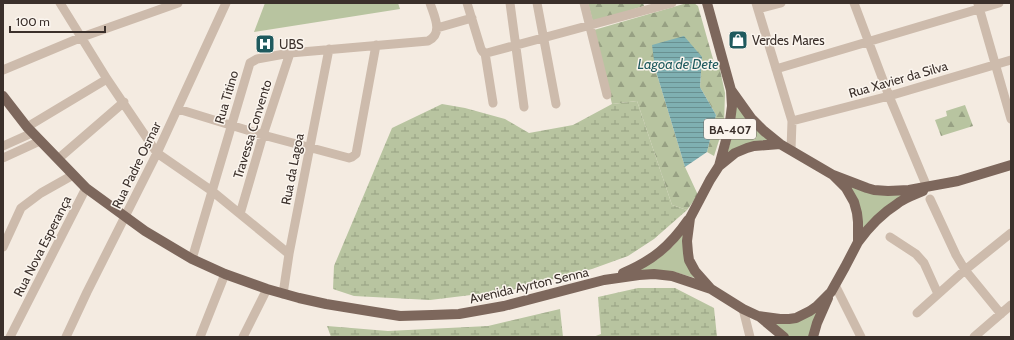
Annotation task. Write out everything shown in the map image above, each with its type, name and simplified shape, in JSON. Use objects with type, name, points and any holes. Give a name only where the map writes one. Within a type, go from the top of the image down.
[{"type":"main road","name":"BA-407","points":[[707,3],[731,90],[732,106],[730,129],[719,166]]},
{"type":"main road","name":"BA-407","points":[[731,90],[760,128],[780,144]]},
{"type":"main road","name":"Avenida Ayrton Senna","points":[[3,96],[30,130],[58,160],[86,188],[124,217],[192,259],[224,274],[283,294],[326,304],[400,316],[477,312],[604,280],[639,274],[662,274],[672,276],[711,289]]},
{"type":"main road","points":[[784,337],[758,316],[711,289],[695,271],[688,253],[687,241],[690,218],[719,166],[735,153],[754,146],[780,144],[834,175],[874,190],[899,191],[931,186],[958,181],[1011,165]]},
{"type":"main road","points":[[834,175],[846,188],[854,202],[858,218],[858,242]]},
{"type":"main road","points":[[813,337],[817,323],[833,288],[858,242],[872,224],[897,203],[931,186]]},
{"type":"main road","name":"Avenida Ayrton Senna","points":[[604,280],[635,268],[650,260],[679,234],[690,218]]},
{"type":"main road","points":[[758,316],[780,319],[796,318],[810,311],[833,288]]},
{"type":"street","points":[[60,3],[107,79],[124,102],[157,154],[212,191],[289,254]]},
{"type":"street","points":[[3,70],[82,37],[178,3]]},
{"type":"street","name":"Rua Padre Osmar","points":[[66,337],[124,217],[157,154],[226,3]]},
{"type":"street","points":[[430,3],[437,28],[472,18]]},
{"type":"street","points":[[467,3],[483,51],[493,103]]},
{"type":"street","points":[[510,3],[524,107]]},
{"type":"street","points":[[538,3],[556,104]]},
{"type":"street","points":[[584,3],[607,95]]},
{"type":"street","points":[[781,3],[757,6],[792,121],[790,150]]},
{"type":"street","points":[[854,3],[889,96],[931,186]]},
{"type":"street","points":[[776,69],[978,6],[999,3]]},
{"type":"street","points":[[483,51],[487,53],[666,4]]},
{"type":"street","points":[[978,6],[1011,119]]},
{"type":"street","name":"Rua Titino","points":[[192,259],[250,63],[257,59],[290,53],[428,41],[436,34],[437,28]]},
{"type":"street","points":[[178,109],[263,135],[349,158],[356,154],[376,45]]},
{"type":"street","name":"Rua da Lagoa","points":[[283,294],[309,147],[329,49]]},
{"type":"street","name":"Travessa Convento","points":[[240,214],[263,135],[290,53]]},
{"type":"street","name":"Rua Xavier da Silva","points":[[792,121],[889,96],[1011,60]]},
{"type":"street","points":[[3,146],[107,79]]},
{"type":"street","points":[[58,160],[124,102]]},
{"type":"street","points":[[3,158],[40,141]]},
{"type":"street","points":[[3,247],[21,208],[41,193],[73,175]]},
{"type":"street","name":"Rua Nova Esperança","points":[[10,337],[86,188]]},
{"type":"street","points":[[930,199],[956,255],[965,270],[1001,314]]},
{"type":"street","points":[[917,313],[965,270],[1011,233]]},
{"type":"street","points":[[890,237],[916,254],[924,264],[938,294]]},
{"type":"street","points":[[200,337],[224,274]]},
{"type":"street","points":[[243,337],[267,288]]},
{"type":"street","points":[[833,288],[860,337]]},
{"type":"street","points":[[974,337],[1011,304]]},
{"type":"street","points":[[744,309],[750,337]]},
{"type":"green space","points":[[265,3],[398,3],[400,9],[254,32]]},
{"type":"green space","points":[[588,3],[643,3],[644,6],[593,22]]},
{"type":"green space","points":[[687,3],[694,3],[698,6],[715,66],[719,65],[725,93],[724,125],[714,156],[707,152],[716,115],[700,87],[702,57],[655,68],[685,167],[698,195],[687,210],[672,205],[637,101],[612,104],[594,30]]},
{"type":"green space","points":[[637,101],[672,205],[687,210],[654,239],[628,256],[592,269],[512,290],[430,300],[354,296],[333,289],[334,266],[392,128],[442,104],[465,108],[505,119],[529,133],[573,125],[612,104]]},
{"type":"green space","points":[[735,102],[770,141],[726,157],[733,130]]},
{"type":"green space","points":[[965,105],[973,126],[941,136],[935,120],[947,116],[946,111]]},
{"type":"green space","points":[[849,186],[911,193],[861,232]]},
{"type":"green space","points":[[684,232],[698,279],[675,272],[632,273],[658,259],[673,246]]},
{"type":"green space","points":[[638,288],[675,288],[714,308],[717,337],[593,337],[601,334],[598,297]]},
{"type":"green space","points":[[560,309],[563,337],[331,337],[327,326],[388,331],[488,326]]},
{"type":"green space","points":[[819,309],[810,337],[789,337],[772,321]]},
{"type":"water","name":"Lagoa de Dete","points":[[684,36],[702,57],[700,87],[716,115],[707,152],[685,167],[655,68],[652,45]]},
{"type":"place","name":"Verdes Mares","points":[[738,40]]},
{"type":"place","name":"UBS","points":[[265,44]]}]
